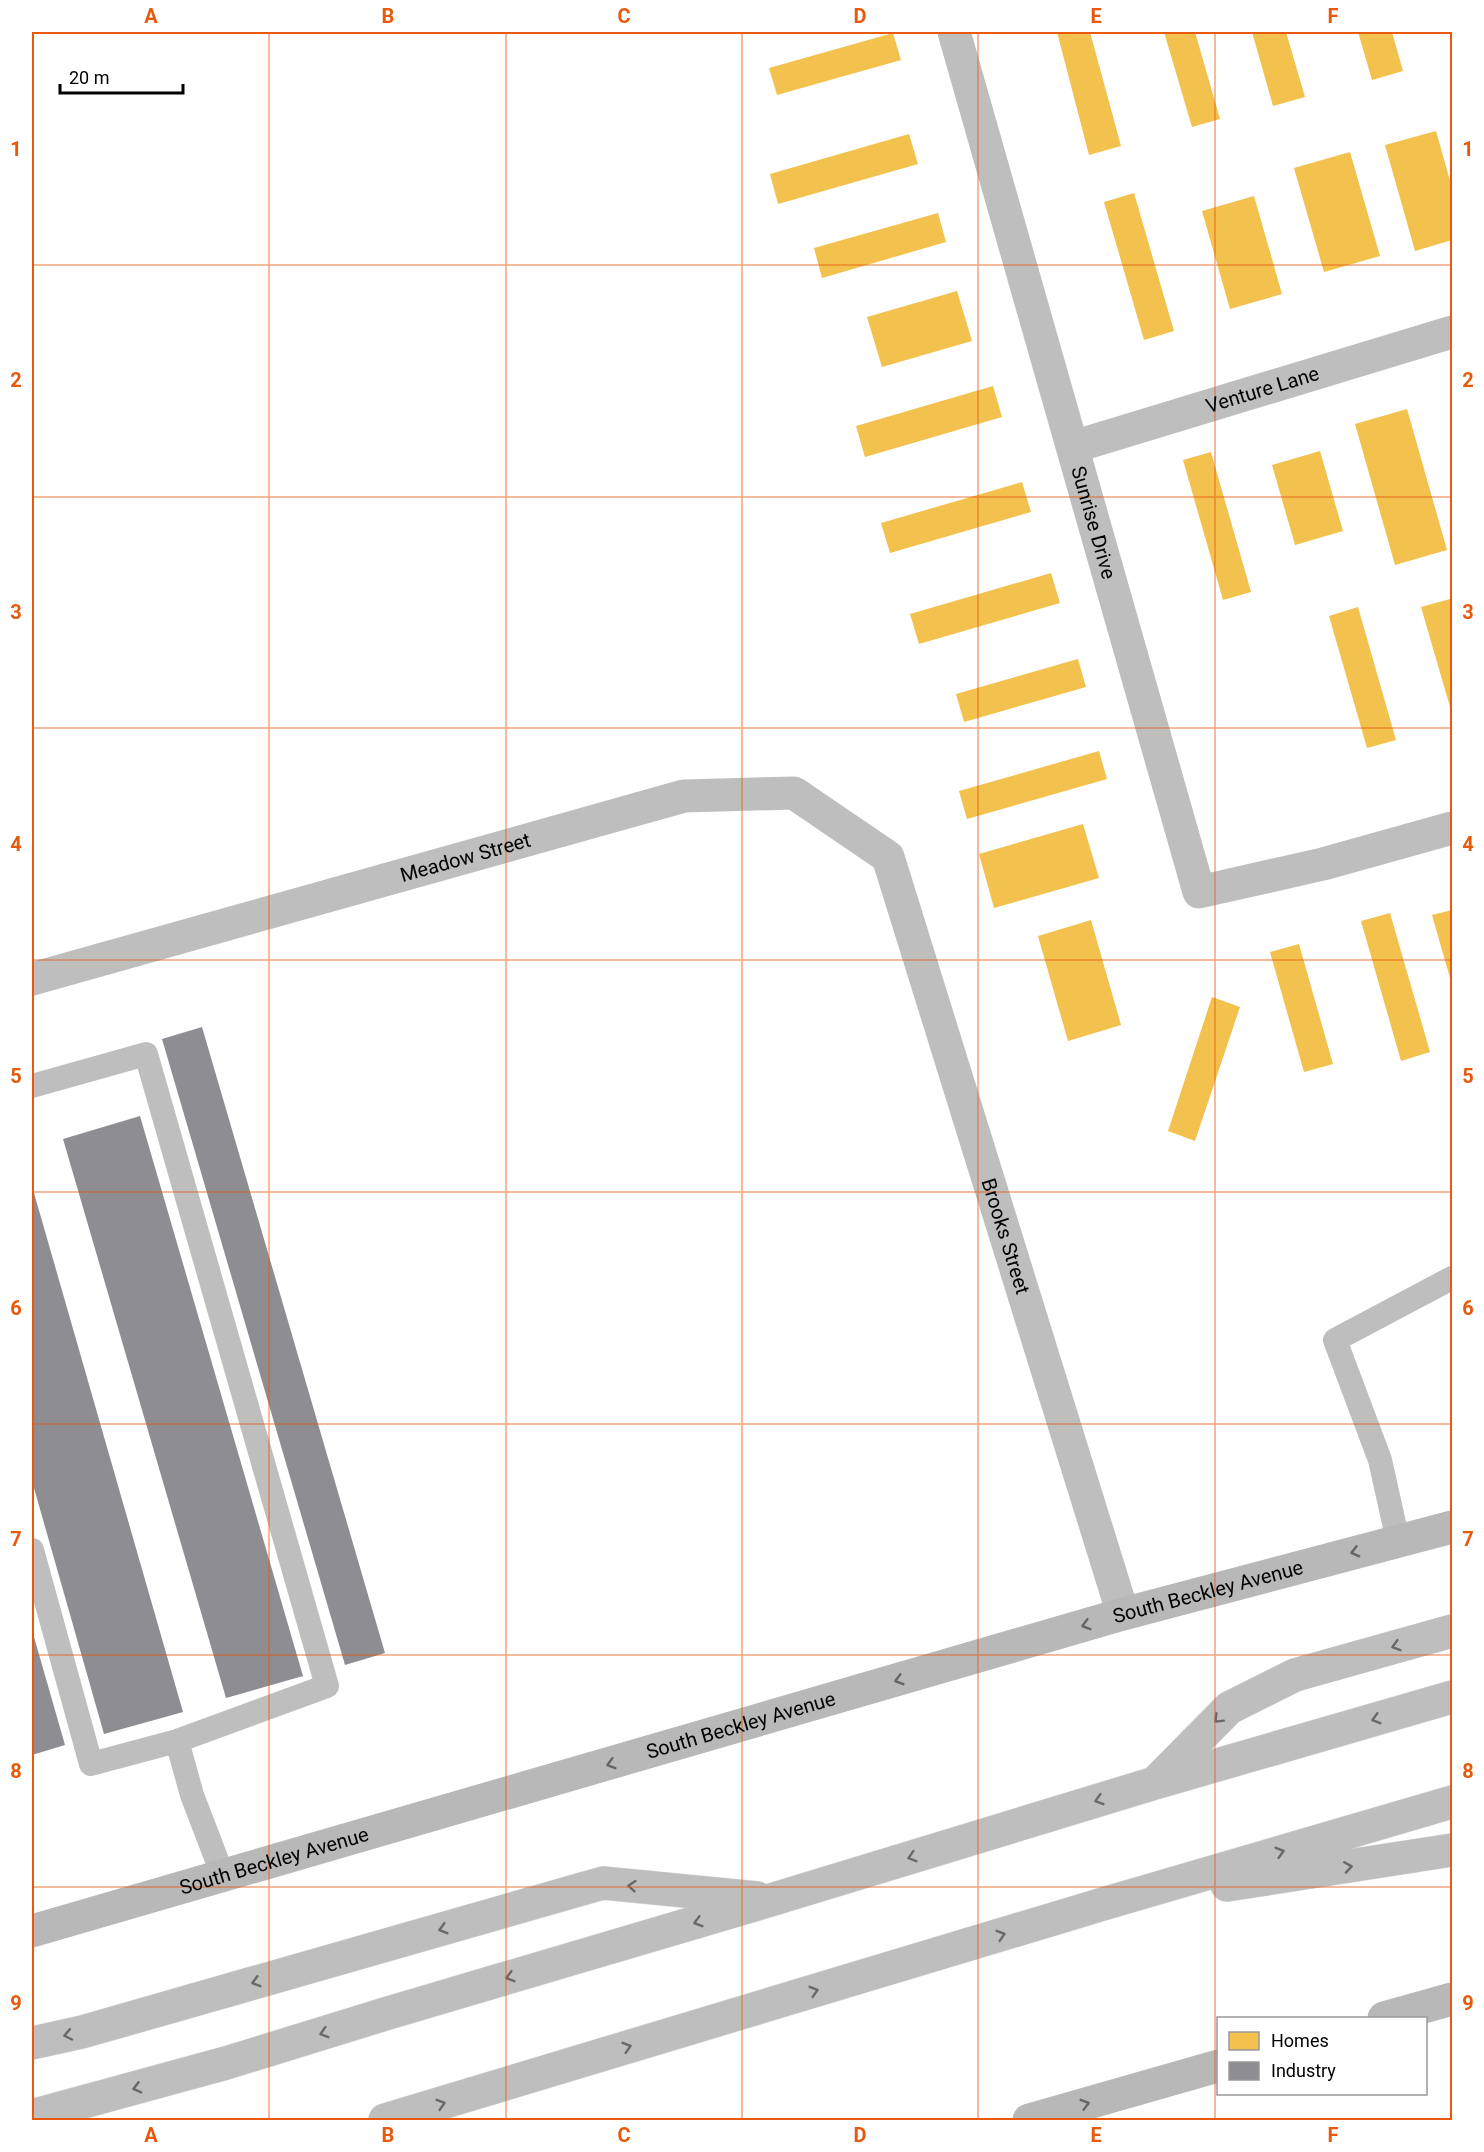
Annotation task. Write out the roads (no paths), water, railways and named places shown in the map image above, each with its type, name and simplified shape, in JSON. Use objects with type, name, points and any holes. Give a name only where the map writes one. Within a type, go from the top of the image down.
[{"type":"main road","name":"Sunrise Drive","points":[[954,32],[1199,892],[1323,864],[1452,828]]},
{"type":"main road","name":"Venture Lane","points":[[1073,447],[1452,332]]},
{"type":"main road","name":"Meadow Street","points":[[32,978],[684,796],[795,793],[888,857]]},
{"type":"main road","name":"Brooks Street","points":[[888,857],[1123,1614]]},
{"type":"main road","name":"South Beckley Avenue","points":[[32,1931],[1123,1614],[1452,1527]]},
{"type":"main road","points":[[1155,1783],[1229,1708],[1295,1675],[1452,1631]]},
{"type":"main road","points":[[32,2116],[226,2063],[1155,1783],[1452,1697]]},
{"type":"main road","points":[[385,2121],[1103,1904],[1452,1802]]},
{"type":"main road","points":[[1103,1904],[1452,1850]]},
{"type":"main road","points":[[32,2043],[82,2032],[603,1883],[774,1899]]},
{"type":"main road","points":[[1391,2017],[1452,1999]]},
{"type":"main road","points":[[1029,2121],[1217,2066]]},
{"type":"lane","points":[[32,1086],[146,1054],[327,1686],[177,1741],[91,1764],[32,1550]]},
{"type":"lane","points":[[1398,1541],[1380,1460],[1335,1340],[1452,1278]]},
{"type":"lane","points":[[177,1741],[192,1795],[223,1876]]}]
